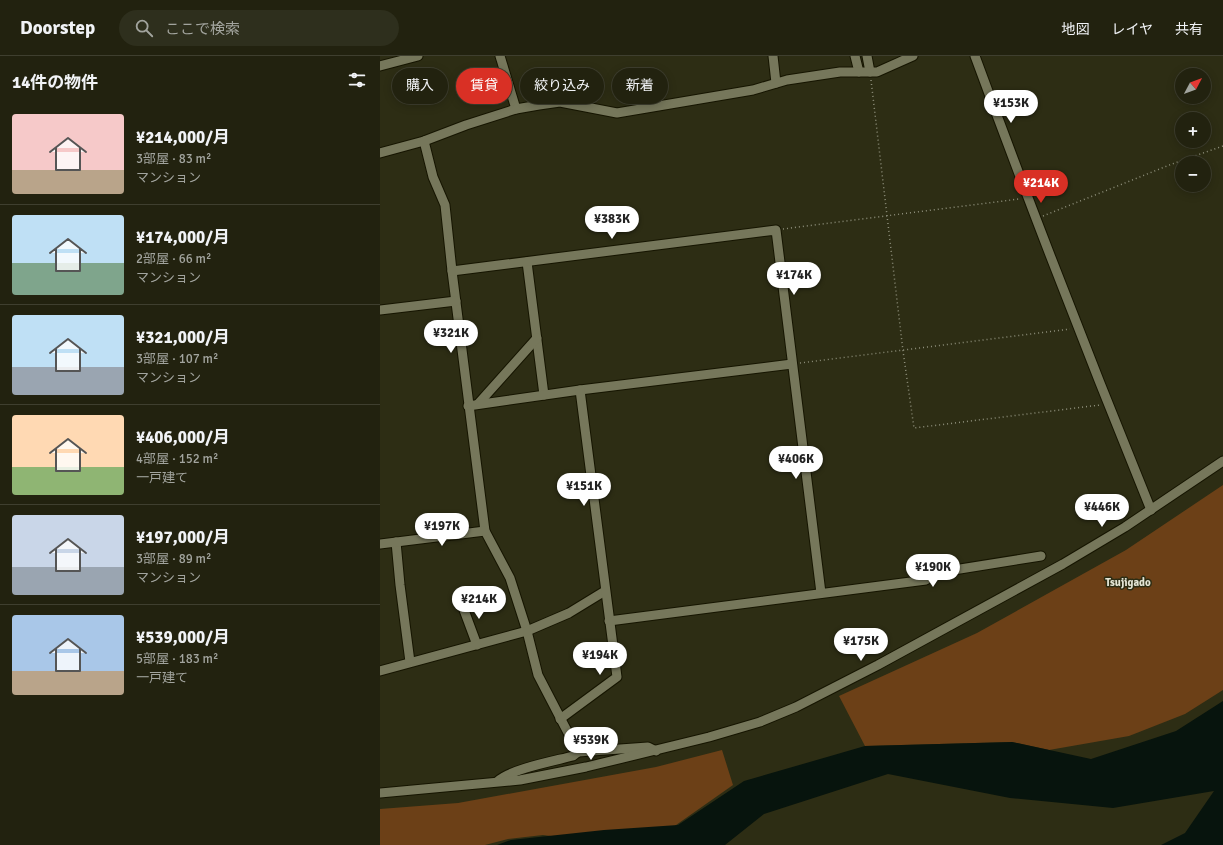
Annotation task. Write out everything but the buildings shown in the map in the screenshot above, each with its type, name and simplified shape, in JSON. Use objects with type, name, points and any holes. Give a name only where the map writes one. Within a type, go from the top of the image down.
[{"type":"street","points":[[380,66],[418,56]]},
{"type":"street","points":[[500,56],[516,110]]},
{"type":"street","points":[[773,56],[776,83]]},
{"type":"street","points":[[855,56],[859,72]]},
{"type":"street","points":[[867,56],[870,72]]},
{"type":"street","points":[[380,153],[424,141],[466,125],[516,110],[539,105],[560,102],[617,113],[752,90],[787,80],[840,72],[877,72],[913,56]]},
{"type":"street","points":[[975,56],[1027,198],[1151,510]]},
{"type":"street","points":[[424,141],[433,177],[445,205],[468,406],[485,531],[510,578],[527,632],[538,675],[578,752]]},
{"type":"street","points":[[452,271],[776,230],[821,593]]},
{"type":"street","points":[[527,262],[544,395]]},
{"type":"street","points":[[380,310],[456,300]]},
{"type":"street","points":[[478,404],[537,338]]},
{"type":"street","points":[[468,406],[580,390],[792,364]]},
{"type":"street","points":[[560,719],[617,677],[580,390]]},
{"type":"street","points":[[380,793],[520,780],[656,751],[709,738],[760,722],[796,707],[878,665],[1062,564],[1125,527],[1223,461]]},
{"type":"street","points":[[380,544],[485,531]]},
{"type":"street","points":[[396,542],[410,662]]},
{"type":"street","points":[[609,621],[926,580],[935,573],[1041,556]]},
{"type":"street","points":[[380,671],[527,632],[569,613],[606,591]]},
{"type":"street","points":[[461,602],[477,645]]},
{"type":"street","points":[[498,782],[503,776],[513,772],[573,756],[578,752],[648,747],[656,751]]},
{"type":"path","points":[[870,72],[903,351],[914,428],[1108,404]]},
{"type":"path","points":[[1036,218],[1223,146]]},
{"type":"path","points":[[776,230],[1027,198]]},
{"type":"path","points":[[792,364],[1078,328]]},
{"type":"shaded area","points":[[1223,485],[1223,690],[1185,714],[1129,736],[1049,750],[1012,742],[865,746],[839,696],[977,633],[1126,550]]},
{"type":"shaded area","points":[[1223,701],[1223,845],[1161,845],[1185,833],[1214,791],[1113,808],[1010,798],[888,774],[764,814],[725,845],[497,845],[511,840],[604,830],[678,825],[744,781],[865,746],[1012,742],[1091,759],[1176,731]]},
{"type":"shaded area","points":[[722,750],[733,785],[649,844],[606,843],[543,835],[508,839],[485,845],[380,845],[380,809],[458,803],[656,767]]},
{"type":"district","name":"Tsujigado","points":[[1128,582]]}]
